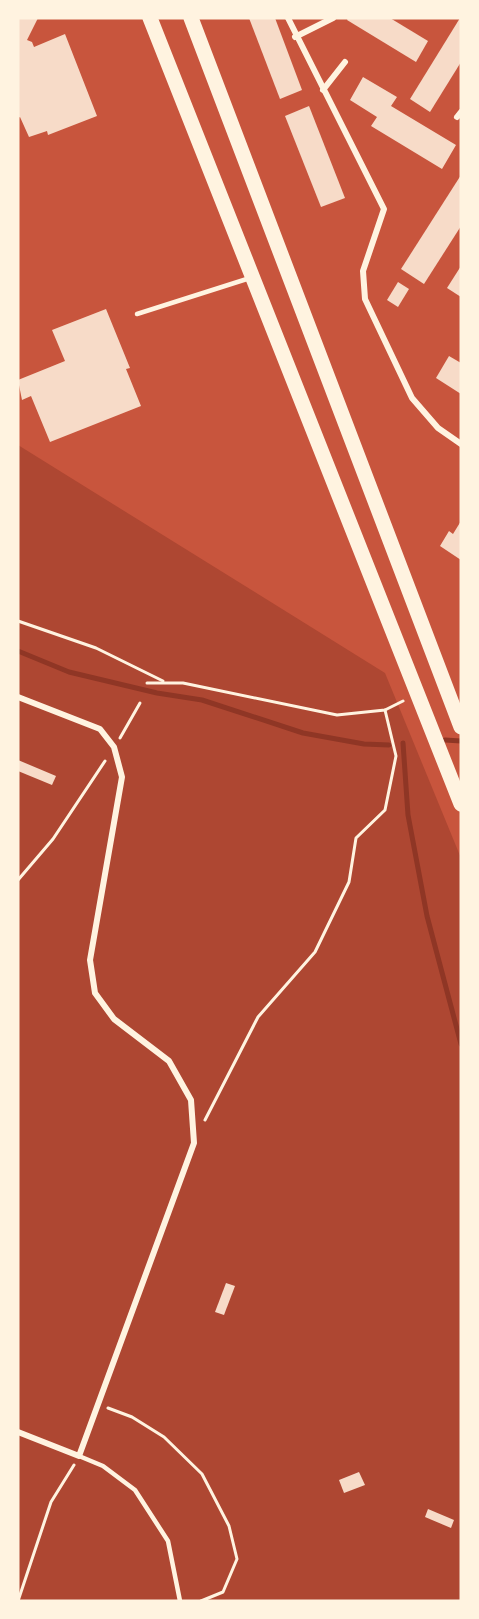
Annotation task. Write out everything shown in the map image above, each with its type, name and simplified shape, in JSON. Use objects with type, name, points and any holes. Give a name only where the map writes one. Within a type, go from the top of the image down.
[{"type":"highway","points":[[150,18],[461,804]]},
{"type":"highway","points":[[191,18],[461,727]]},
{"type":"street","points":[[288,18],[295,37],[384,209],[363,271],[364,299],[412,398],[438,428],[461,444]]},
{"type":"street","points":[[295,37],[333,18]]},
{"type":"street","points":[[323,90],[345,62]]},
{"type":"street","points":[[18,697],[100,729],[114,747],[122,777],[90,960],[95,993],[114,1019],[169,1061],[190,1100],[194,1143],[80,1456],[18,1432]]},
{"type":"lane","points":[[137,314],[253,277]]},
{"type":"lane","points":[[80,1456],[104,1466],[135,1490],[168,1541],[180,1601]]},
{"type":"path","points":[[18,621],[96,648],[164,682]]},
{"type":"path","points":[[147,683],[183,683],[337,715],[385,710],[404,700]]},
{"type":"path","points":[[18,880],[53,839],[114,747],[140,703]]},
{"type":"path","points":[[194,1143],[258,1017],[315,952],[349,882],[356,838],[385,810],[396,756],[385,710]]},
{"type":"path","points":[[98,1404],[132,1417],[164,1437],[202,1474],[229,1526],[237,1559],[222,1592],[201,1601]]},
{"type":"path","points":[[18,1601],[51,1502],[80,1456]]},
{"type":"shaded area","points":[[18,445],[385,673],[461,858],[461,1601],[18,1601]]},
{"type":"building","points":[[18,18],[38,18],[27,40],[32,42],[34,47],[65,34],[97,116],[48,135],[47,131],[29,137],[20,117],[18,118]]},
{"type":"building","points":[[249,18],[275,18],[302,90],[280,99]]},
{"type":"building","points":[[348,18],[390,18],[428,41],[416,62],[347,20]]},
{"type":"building","points":[[460,18],[461,62],[430,112],[410,99]]},
{"type":"building","points":[[363,77],[397,97],[391,106],[456,145],[442,169],[371,126],[377,117],[350,100]]},
{"type":"building","points":[[309,106],[345,198],[321,207],[285,116]]},
{"type":"building","points":[[461,175],[461,226],[424,284],[401,269]]},
{"type":"building","points":[[461,266],[461,297],[447,288]]},
{"type":"building","points":[[398,282],[409,289],[398,307],[387,300]]},
{"type":"building","points":[[106,309],[130,368],[126,369],[141,406],[50,442],[31,396],[22,400],[18,380],[65,361],[52,330]]},
{"type":"building","points":[[449,356],[461,363],[461,394],[436,378]]},
{"type":"building","points":[[461,521],[461,560],[440,546],[449,531],[453,534]]},
{"type":"building","points":[[18,760],[56,776],[52,785],[18,771]]},
{"type":"building","points":[[226,1283],[235,1286],[224,1315],[215,1312]]},
{"type":"building","points":[[359,1472],[365,1485],[344,1493],[339,1480]]},
{"type":"building","points":[[428,1509],[454,1520],[451,1528],[425,1517]]},
{"type":"waterway","points":[[18,651],[69,672],[157,693],[202,700],[303,733],[364,744],[389,745]]},
{"type":"waterway","points":[[445,740],[461,741]]},
{"type":"waterway","points":[[403,743],[408,815],[427,916],[461,1044]]}]
